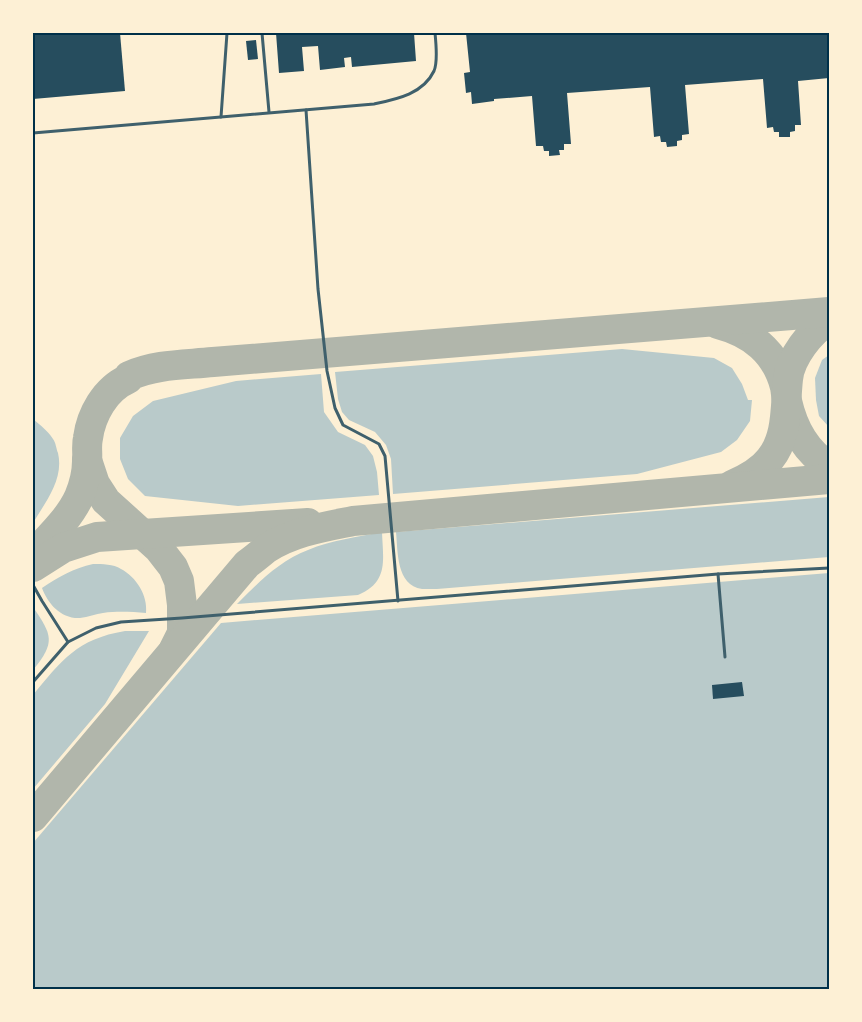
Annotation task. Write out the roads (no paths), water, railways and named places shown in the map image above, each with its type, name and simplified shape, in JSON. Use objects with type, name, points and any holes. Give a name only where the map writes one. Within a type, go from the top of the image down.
[{"type":"lane","points":[[222,117],[227,33]]},
{"type":"lane","points":[[262,33],[269,113]]},
{"type":"lane","points":[[33,133],[374,104],[399,99],[420,88],[434,70],[435,33]]},
{"type":"lane","points":[[306,110],[318,289],[327,371],[335,408],[343,425],[379,444],[385,456],[398,601]]},
{"type":"lane","points":[[33,682],[68,642],[96,628],[121,622],[718,574],[829,568]]},
{"type":"lane","points":[[718,574],[725,657]]},
{"type":"lane","points":[[33,585],[68,642]]}]
